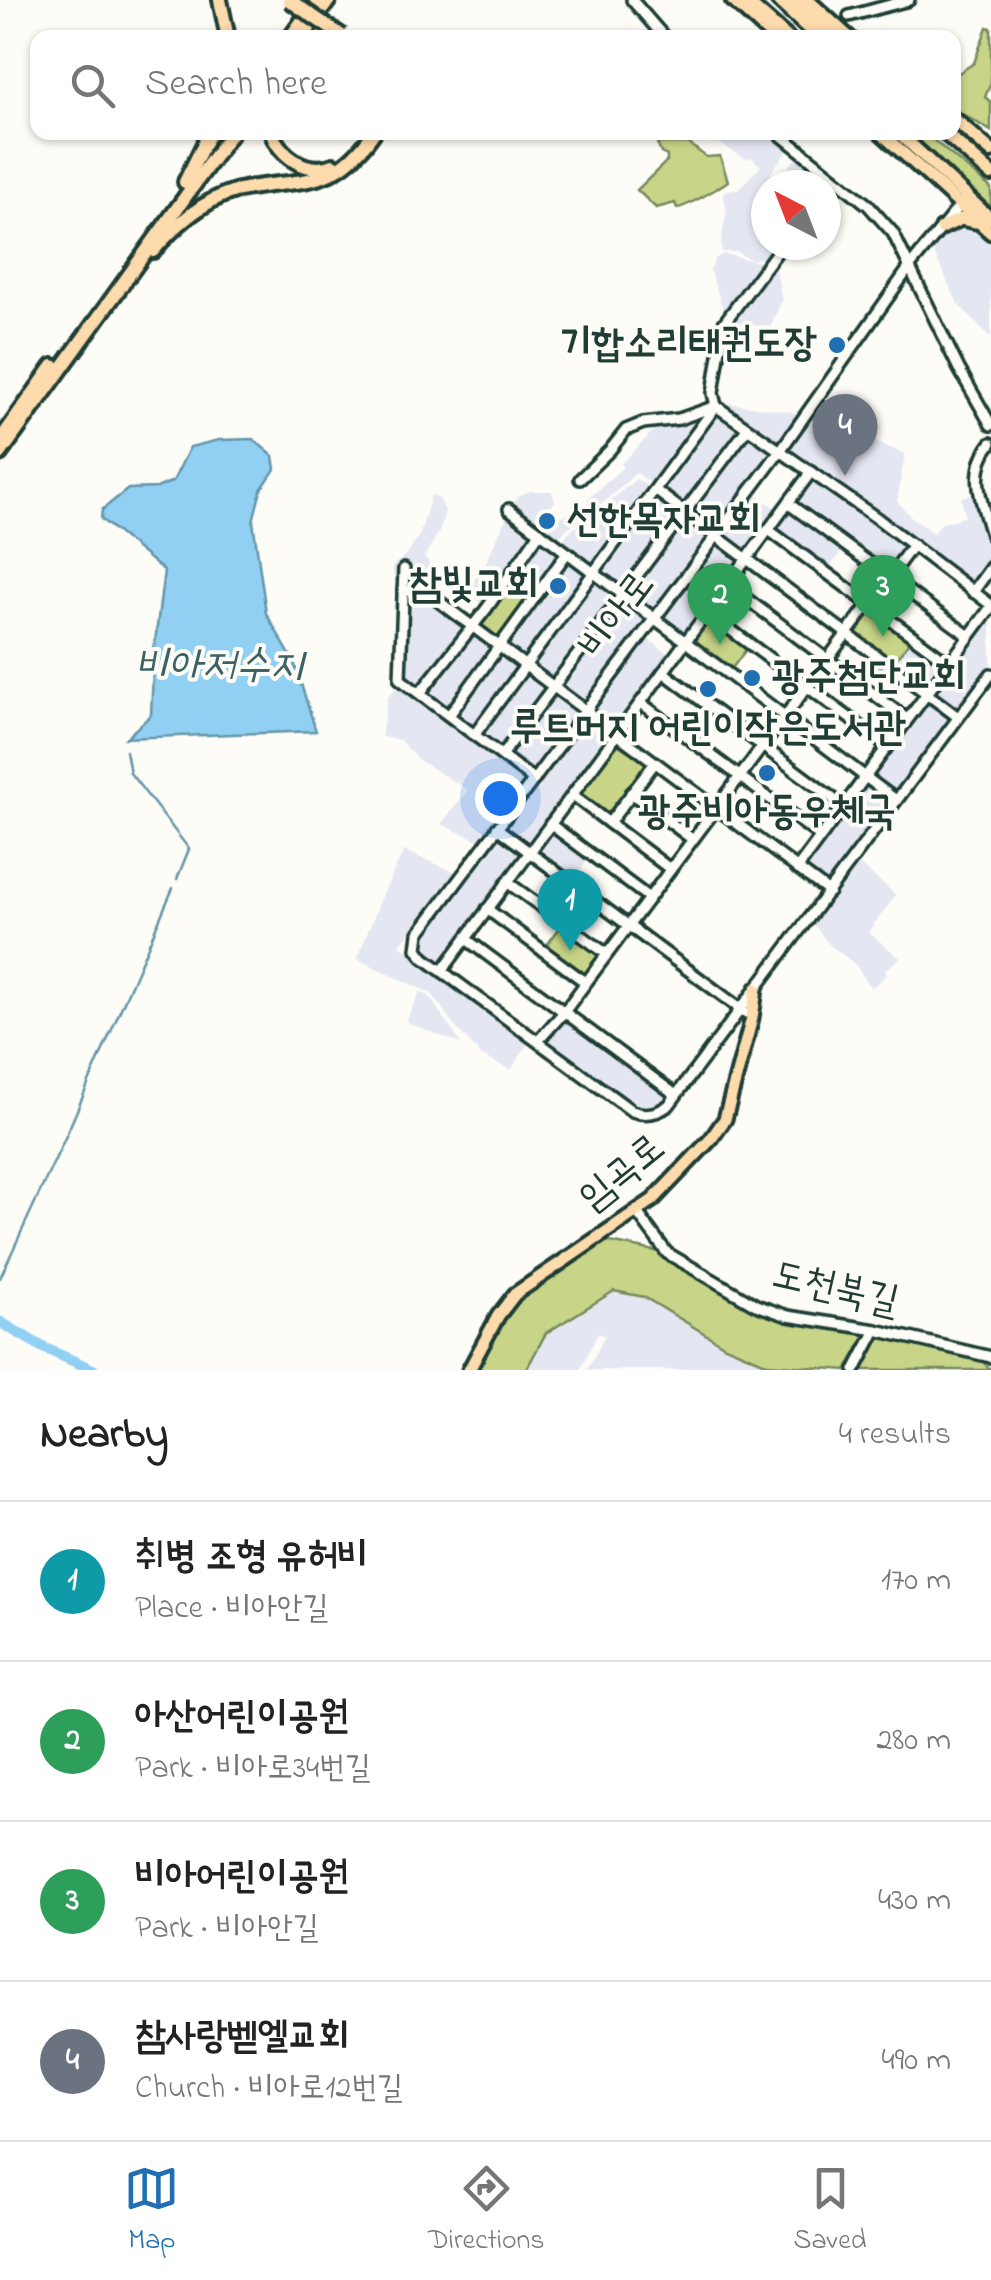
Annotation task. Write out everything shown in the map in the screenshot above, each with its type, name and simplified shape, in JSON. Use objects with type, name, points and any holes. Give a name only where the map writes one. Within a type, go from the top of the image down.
[{"type":"highway","points":[[220,0],[226,30]]},
{"type":"highway","points":[[289,0],[336,30]]},
{"type":"highway","points":[[300,0],[338,30]]},
{"type":"highway","points":[[296,30],[317,0]]},
{"type":"highway","points":[[308,30],[329,0]]},
{"type":"highway","points":[[778,0],[810,30]]},
{"type":"highway","points":[[792,0],[837,30]]},
{"type":"highway","points":[[807,0],[839,30]]},
{"type":"highway","points":[[961,125],[991,151]]},
{"type":"highway","points":[[961,136],[991,163]]},
{"type":"highway","points":[[185,182],[206,140]]},
{"type":"highway","points":[[0,440],[215,140]]},
{"type":"highway","points":[[0,454],[226,140]]},
{"type":"highway","points":[[276,140],[288,157],[304,166],[322,169],[356,149],[363,140]]},
{"type":"highway","points":[[100,314],[159,244],[207,204],[232,192],[309,180],[343,169],[362,151],[367,140]]},
{"type":"highway","points":[[945,140],[974,159]]},
{"type":"highway","points":[[953,140],[991,174]]},
{"type":"main road","points":[[732,0],[765,30]]},
{"type":"main road","points":[[745,0],[779,30]]},
{"type":"main road","points":[[889,140],[943,190],[963,201]]},
{"type":"main road","points":[[907,140],[986,221],[991,233]]},
{"type":"main road","points":[[942,228],[962,219],[986,221]]},
{"type":"main road","name":"임곡로","points":[[470,1370],[514,1294],[636,1212],[684,1170],[725,1119],[756,990]]},
{"type":"street","points":[[632,0],[658,30]]},
{"type":"street","points":[[854,14],[909,0]]},
{"type":"street","points":[[785,140],[815,170]]},
{"type":"street","points":[[913,140],[930,160]]},
{"type":"street","points":[[942,228],[948,212],[943,190]]},
{"type":"street","points":[[841,191],[881,218],[911,265],[959,369],[991,425]]},
{"type":"street","name":"비아로","points":[[676,1095],[661,1111],[632,1111],[420,954],[416,938],[780,450],[911,265],[963,201]]},
{"type":"street","points":[[771,260],[724,323],[713,393],[716,406],[913,545],[991,606],[797,868]]},
{"type":"street","points":[[580,479],[626,430],[716,406]]},
{"type":"street","points":[[475,734],[716,406]]},
{"type":"street","points":[[502,755],[747,428]]},
{"type":"street","points":[[991,443],[984,452],[978,475],[978,491],[991,535]]},
{"type":"street","points":[[442,971],[811,472]]},
{"type":"street","points":[[655,490],[958,716]]},
{"type":"street","points":[[789,504],[969,636]]},
{"type":"street","points":[[509,509],[896,800]]},
{"type":"street","points":[[770,531],[949,663]]},
{"type":"street","points":[[420,694],[540,532]]},
{"type":"street","points":[[538,1042],[913,545]]},
{"type":"street","points":[[450,714],[567,553]]},
{"type":"street","points":[[973,592],[991,567]]},
{"type":"street","points":[[404,569],[400,679],[534,780]]},
{"type":"street","points":[[728,585],[907,719]]},
{"type":"street","points":[[403,591],[425,591],[829,892]]},
{"type":"street","points":[[708,613],[887,746]]},
{"type":"street","points":[[663,672],[842,806]]},
{"type":"street","points":[[466,938],[676,1095],[991,674]]},
{"type":"street","points":[[641,703],[820,836]]},
{"type":"street","points":[[609,823],[654,764]]},
{"type":"street","points":[[632,793],[692,840]]},
{"type":"street","points":[[572,795],[670,869]]},
{"type":"street","points":[[550,824],[648,898]]},
{"type":"street","points":[[497,828],[752,1018]]},
{"type":"street","points":[[507,882],[607,954]]},
{"type":"street","points":[[487,910],[586,982]]},
{"type":"street","name":"도천북길","points":[[636,1212],[667,1253],[756,1305],[788,1316],[876,1330],[991,1356]]},
{"type":"street","points":[[855,1370],[876,1330]]},
{"type":"shaded area","points":[[713,140],[778,140],[789,149],[772,170],[757,170],[761,166],[751,157],[746,159]]},
{"type":"shaded area","points":[[797,157],[811,170],[786,170]]},
{"type":"shaded area","points":[[751,176],[751,259],[737,252],[722,252],[727,209],[723,196],[726,190],[737,190]]},
{"type":"shaded area","points":[[960,224],[969,226],[991,245],[991,338],[958,304],[933,251],[948,230]]},
{"type":"shaded area","points":[[723,254],[764,263],[725,315],[710,270],[715,259]]},
{"type":"shaded area","points":[[773,260],[781,260],[775,266],[782,300],[771,326],[728,324]]},
{"type":"shaded area","points":[[728,403],[798,413],[776,443],[728,410]]},
{"type":"shaded area","points":[[709,411],[657,483],[652,484],[636,473],[594,515],[568,527],[559,537],[551,539],[512,508],[518,496],[530,491],[552,491],[555,502],[548,509],[559,518],[588,504],[588,499],[623,467],[621,464],[660,424]]},
{"type":"shaded area","points":[[717,413],[740,426],[741,431],[684,503],[665,489],[665,484]]},
{"type":"shaded area","points":[[813,417],[905,454],[897,501],[933,533],[942,523],[965,517],[961,497],[975,494],[991,552],[991,563],[976,582],[971,583],[793,449]]},
{"type":"shaded area","points":[[749,435],[768,454],[711,526],[692,507]]},
{"type":"shaded area","points":[[636,479],[648,487],[649,494],[595,566],[589,566],[563,546],[561,542],[572,529],[596,517]]},
{"type":"shaded area","points":[[814,482],[902,547],[889,569],[884,570],[797,505],[796,501]]},
{"type":"shaded area","points":[[753,492],[779,511],[751,550],[746,550],[726,536],[725,530]]},
{"type":"shaded area","points":[[431,495],[439,498],[445,511],[440,530],[424,557],[429,562],[427,572],[419,586],[410,586],[402,568],[399,577],[394,577],[392,567],[409,552],[420,534]]},
{"type":"shaded area","points":[[659,496],[677,514],[624,586],[619,587],[602,574],[601,568],[654,497]]},
{"type":"shaded area","points":[[793,510],[844,548],[827,571],[776,533],[775,528]]},
{"type":"shaded area","points":[[509,512],[534,530],[484,605],[466,593],[486,562]]},
{"type":"shaded area","points":[[682,519],[705,532],[706,537],[649,609],[629,590]]},
{"type":"shaded area","points":[[545,540],[561,552],[561,558],[530,600],[508,583],[538,541]]},
{"type":"shaded area","points":[[721,543],[742,563],[688,634],[682,634],[663,620],[662,614],[715,544]]},
{"type":"shaded area","points":[[572,562],[586,572],[586,579],[527,658],[522,659],[505,643],[566,563]]},
{"type":"shaded area","points":[[593,580],[613,591],[614,597],[554,679],[549,680],[532,663]]},
{"type":"shaded area","points":[[421,593],[466,630],[421,688],[402,676],[406,594]]},
{"type":"shaded area","points":[[626,602],[644,619],[584,700],[577,701],[561,689],[560,683],[619,603]]},
{"type":"shaded area","points":[[991,615],[991,664],[960,707],[953,708],[933,689]]},
{"type":"shaded area","points":[[474,633],[493,650],[452,707],[445,708],[428,692]]},
{"type":"shaded area","points":[[644,636],[671,656],[615,727],[594,711],[593,705]]},
{"type":"shaded area","points":[[911,639],[940,661],[941,668],[929,684],[923,685],[894,662]]},
{"type":"shaded area","points":[[502,652],[520,665],[479,726],[472,727],[455,711]]},
{"type":"shaded area","points":[[529,672],[547,689],[506,746],[499,747],[482,730],[524,673]]},
{"type":"shaded area","points":[[400,684],[525,776],[523,784],[478,840],[441,824],[468,790],[417,759],[400,740],[381,737],[388,696]]},
{"type":"shaded area","points":[[556,694],[575,711],[534,768],[527,769],[510,752]]},
{"type":"shaded area","points":[[927,699],[948,712],[949,717],[896,790],[890,791],[870,776]]},
{"type":"shaded area","points":[[586,721],[607,741],[527,846],[506,830],[505,824],[580,722]]},
{"type":"shaded area","points":[[862,785],[868,785],[887,803],[829,882],[823,883],[803,864]]},
{"type":"shaded area","points":[[554,830],[590,857],[572,881],[537,856],[536,848],[548,831]]},
{"type":"shaded area","points":[[501,837],[521,852],[521,857],[441,961],[420,945],[419,939],[495,838]]},
{"type":"shaded area","points":[[404,851],[455,872],[400,945],[529,1042],[511,1070],[482,1056],[432,994],[357,959]]},
{"type":"shaded area","points":[[859,864],[896,895],[868,932],[900,958],[871,988],[855,964],[830,945],[814,925]]},
{"type":"shaded area","points":[[420,991],[429,996],[461,1044],[406,1022]]},
{"type":"shaded area","points":[[562,1019],[666,1094],[666,1098],[654,1108],[635,1108],[548,1043],[548,1037]]},
{"type":"shaded area","points":[[614,1291],[644,1297],[749,1357],[768,1364],[827,1370],[587,1370],[605,1336],[598,1333],[580,1370],[526,1370],[546,1333]]},
{"type":"green space","points":[[987,27],[991,28],[991,82],[985,97],[991,102],[991,131],[961,113],[961,71],[974,63]]},
{"type":"green space","points":[[919,140],[933,140],[991,188],[991,212],[942,168]]},
{"type":"green space","points":[[657,143],[688,143],[706,157],[720,156],[728,181],[682,207],[677,208],[675,203],[656,208],[637,190],[667,161]]},
{"type":"green space","points":[[508,583],[530,600],[501,639],[496,640],[479,628],[479,622]]},
{"type":"green space","points":[[873,611],[911,639],[894,662],[856,634],[868,612]]},
{"type":"green space","points":[[711,619],[748,647],[730,671],[693,644],[692,638],[705,620]]},
{"type":"green space","points":[[617,744],[645,762],[646,767],[611,815],[605,816],[580,794]]},
{"type":"green space","points":[[561,926],[598,952],[599,957],[586,975],[581,976],[544,949]]},
{"type":"green space","points":[[598,1242],[665,1253],[777,1315],[867,1333],[846,1370],[768,1364],[725,1346],[644,1297],[614,1291],[546,1333],[526,1370],[476,1370],[517,1299]]},
{"type":"green space","points":[[879,1339],[977,1356],[991,1370],[863,1370]]},
{"type":"water","name":"비아저수지","points":[[253,439],[273,456],[275,469],[261,490],[253,521],[266,613],[294,662],[316,731],[126,738],[151,715],[164,571],[101,519],[102,510],[128,489],[157,488],[173,481],[190,447],[219,440]]},
{"type":"waterway","points":[[126,751],[130,773],[189,849],[177,879]]},
{"type":"waterway","points":[[0,1278],[173,888]]},
{"type":"waterway","points":[[0,1322],[44,1348],[94,1370]]},
{"type":"place","name":"기합소리태권도장","points":[[837,345]]},
{"type":"place","name":"참사랑벧엘교회","points":[[845,476]]},
{"type":"place","name":"선한목자교회","points":[[547,521]]},
{"type":"place","name":"참빛교회","points":[[558,586]]},
{"type":"place","name":"비아어린이공원","points":[[883,637]]},
{"type":"place","name":"아산어린이공원","points":[[720,645]]},
{"type":"place","name":"광주첨단교회","points":[[752,678]]},
{"type":"place","name":"루트머지 어린이작은도서관","points":[[708,689]]},
{"type":"place","name":"광주비아동우체국","points":[[767,773]]},
{"type":"place","name":"취병 조형 유허비","points":[[570,951]]}]
